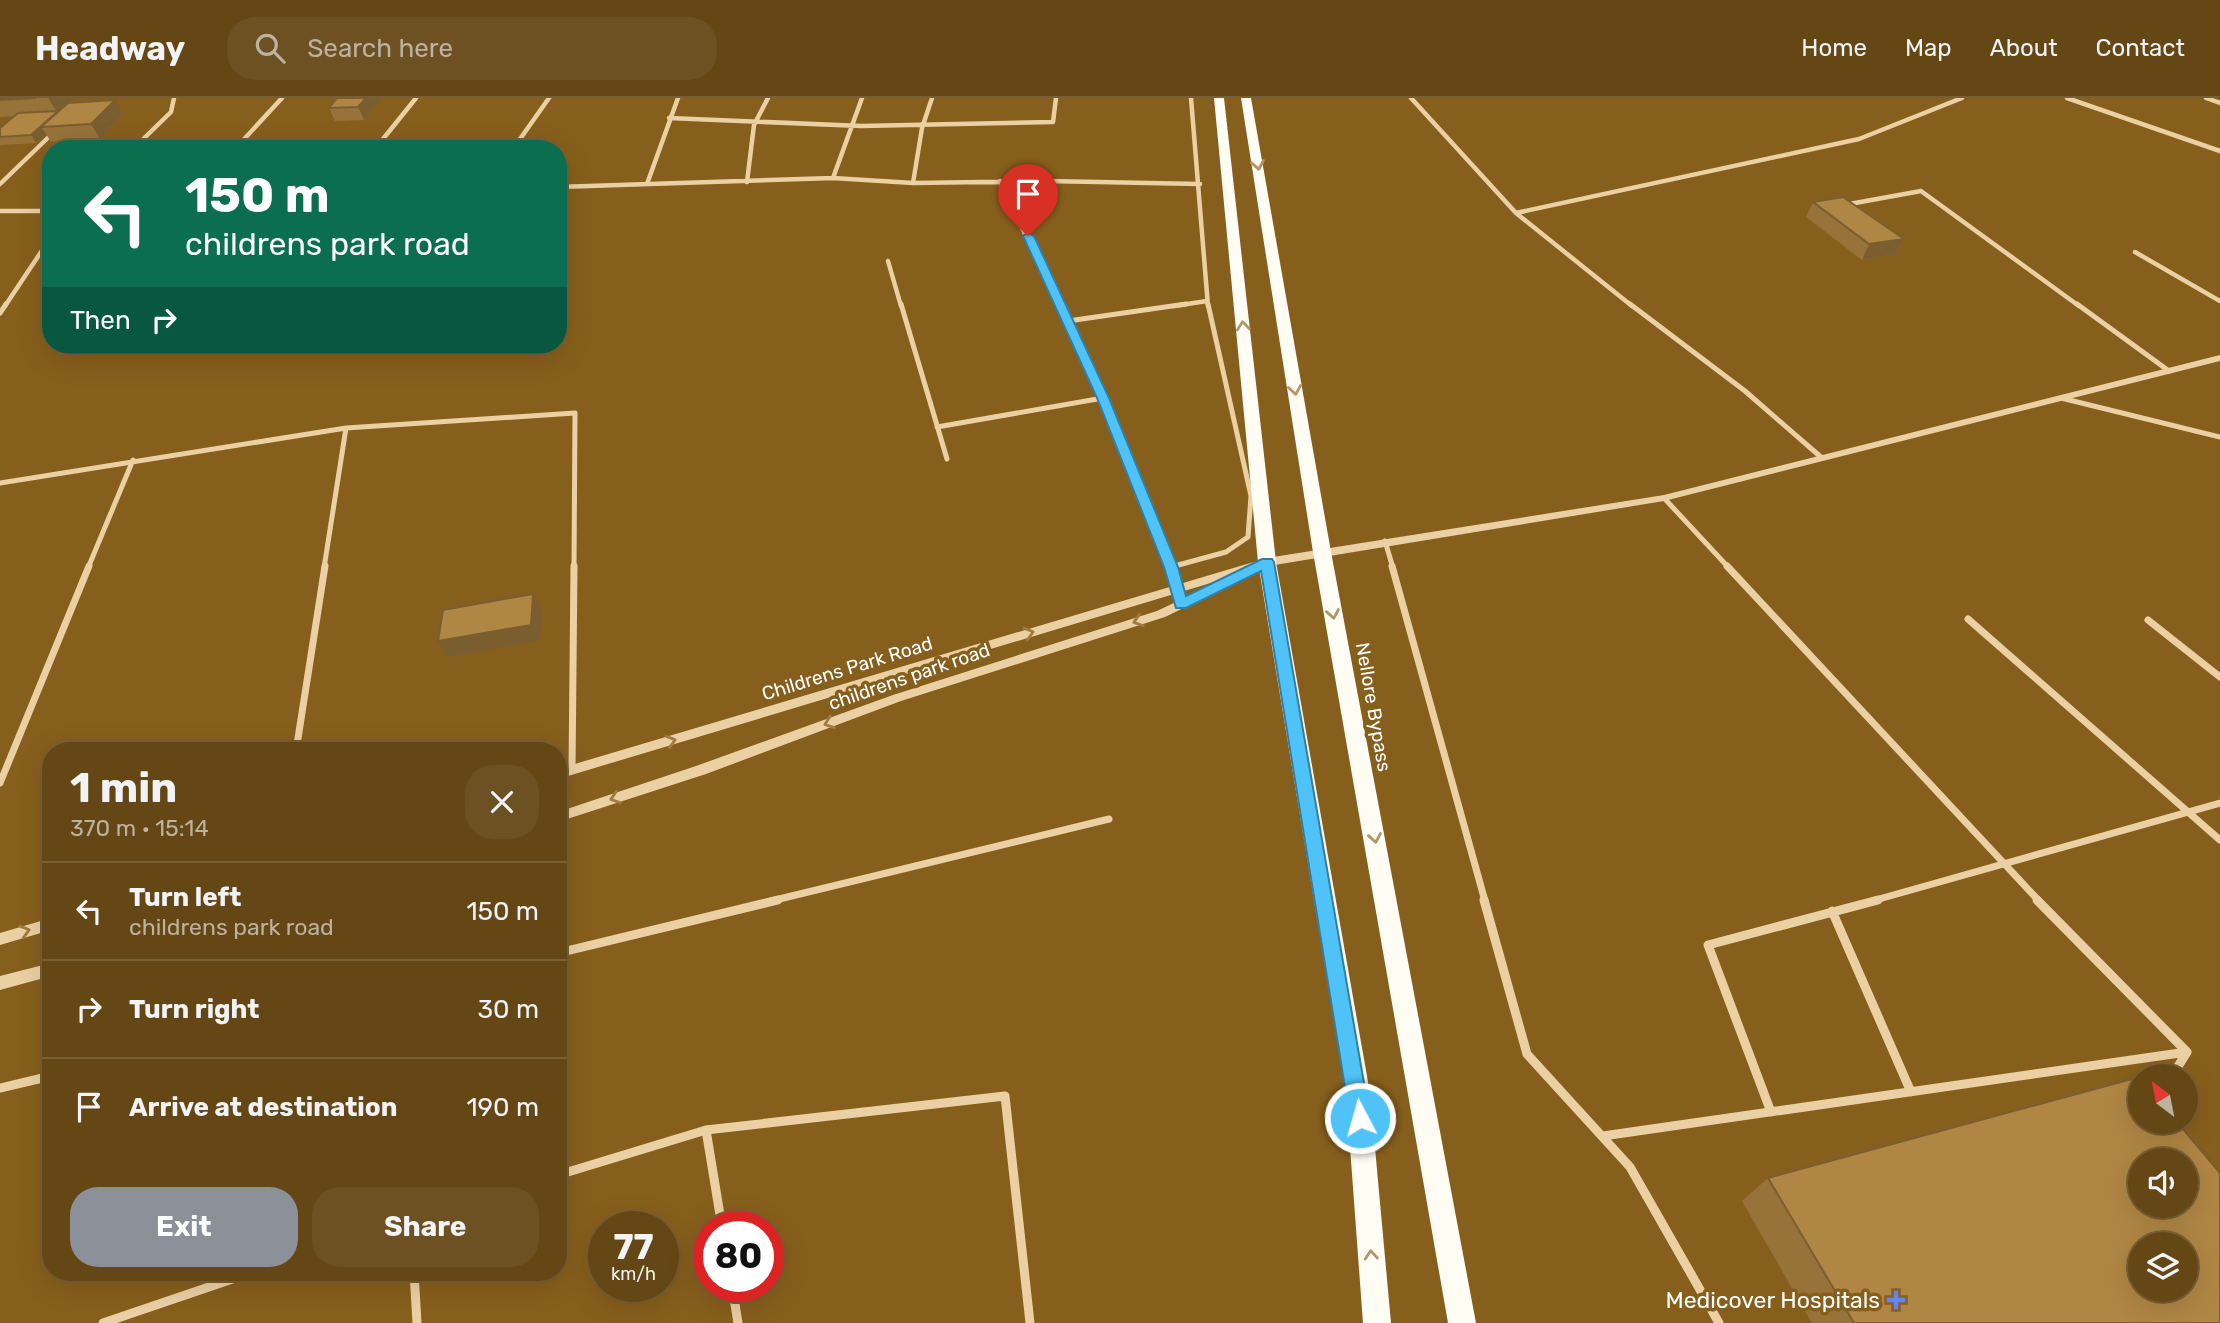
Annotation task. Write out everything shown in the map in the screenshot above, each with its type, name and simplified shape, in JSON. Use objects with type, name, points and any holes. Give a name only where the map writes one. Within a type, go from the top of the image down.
[{"type":"highway","points":[[1219,98],[1267,562],[1358,1093],[1377,1323]]},
{"type":"highway","name":"Nellore Bypass","points":[[1247,98],[1322,552],[1462,1323]]},
{"type":"street","points":[[142,140],[171,112],[174,98]]},
{"type":"street","points":[[243,140],[282,98]]},
{"type":"street","points":[[382,140],[416,98]]},
{"type":"street","points":[[519,140],[549,98]]},
{"type":"street","points":[[647,184],[678,98]]},
{"type":"street","points":[[747,182],[754,125],[768,98]]},
{"type":"street","points":[[833,178],[854,127],[862,98]]},
{"type":"street","points":[[913,183],[922,128],[932,98]]},
{"type":"street","points":[[669,118],[754,125],[922,128],[1053,122],[1056,98]]},
{"type":"street","points":[[1171,567],[1226,552],[1248,537],[1251,496],[1207,301],[1200,184],[1191,98]]},
{"type":"street","points":[[1411,98],[1516,213],[1574,262],[1745,391],[1822,458]]},
{"type":"street","points":[[1516,213],[1859,139],[1962,98]]},
{"type":"street","points":[[2067,98],[2220,151]]},
{"type":"street","points":[[2206,98],[2220,103]]},
{"type":"street","points":[[46,140],[60,127]]},
{"type":"street","points":[[0,184],[42,144]]},
{"type":"street","points":[[567,187],[833,178],[913,183],[1000,181],[1200,184]]},
{"type":"street","points":[[1000,181],[1103,398],[1171,567],[1181,604]]},
{"type":"street","points":[[1832,207],[1921,191],[2169,371]]},
{"type":"street","points":[[0,211],[42,211]]},
{"type":"street","points":[[0,313],[42,250]]},
{"type":"street","points":[[2135,252],[2220,301]]},
{"type":"street","points":[[888,261],[947,459]]},
{"type":"street","points":[[1068,321],[1207,301]]},
{"type":"street","name":"Childrens Park Road","points":[[567,771],[1267,562],[1664,498],[2220,358]]},
{"type":"street","points":[[937,427],[1103,398]]},
{"type":"street","points":[[2061,398],[2220,437]]},
{"type":"street","points":[[0,483],[346,428],[575,413],[572,770]]},
{"type":"street","points":[[297,742],[346,428]]},
{"type":"street","points":[[0,783],[133,460]]},
{"type":"street","points":[[1664,498],[2004,866],[2187,1052]]},
{"type":"street","points":[[1385,541],[1527,1054],[1630,1167],[1719,1323]]},
{"type":"street","name":"childrens park road","points":[[567,814],[701,770],[897,698],[1161,614],[1267,562]]},
{"type":"street","points":[[1968,619],[2220,840]]},
{"type":"street","points":[[2148,620],[2220,677]]},
{"type":"street","points":[[1771,1112],[1708,945],[2004,866],[2220,803]]},
{"type":"street","points":[[567,951],[1109,818]]},
{"type":"street","points":[[1832,911],[1911,1092]]},
{"type":"street","points":[[0,939],[42,927]]},
{"type":"street","points":[[0,983],[42,971]]},
{"type":"street","points":[[1603,1136],[2187,1052]]},
{"type":"street","points":[[2180,1064],[2187,1052]]},
{"type":"street","points":[[0,1088],[42,1078]]},
{"type":"street","points":[[567,1172],[706,1130],[1005,1097],[1030,1323]]},
{"type":"street","points":[[706,1130],[719,1211]]},
{"type":"street","points":[[103,1323],[228,1281]]},
{"type":"street","points":[[414,1281],[416,1323]]},
{"type":"street","points":[[735,1302],[738,1323]]},
{"type":"building","points":[[0,98],[36,98],[0,100]]},
{"type":"building","points":[[337,98],[366,98],[358,107],[329,108]]},
{"type":"building","points":[[115,100],[91,124],[41,127],[68,103]]},
{"type":"building","points":[[58,111],[31,135],[0,137],[0,128],[18,113]]},
{"type":"building","points":[[1843,197],[1904,239],[1869,244],[1813,202]]},
{"type":"building","points":[[533,594],[531,625],[438,641],[443,610]]},
{"type":"building","points":[[2128,1080],[2128,1134],[2187,1134],[2220,1173],[2220,1323],[1854,1323],[1768,1178]]},
{"type":"place","name":"Medicover Hospitals","points":[[1896,1300]]},
{"type":"route","points":[[1028,236],[1103,398],[1171,567],[1181,604],[1267,562],[1358,1093],[1360,1118]]}]
